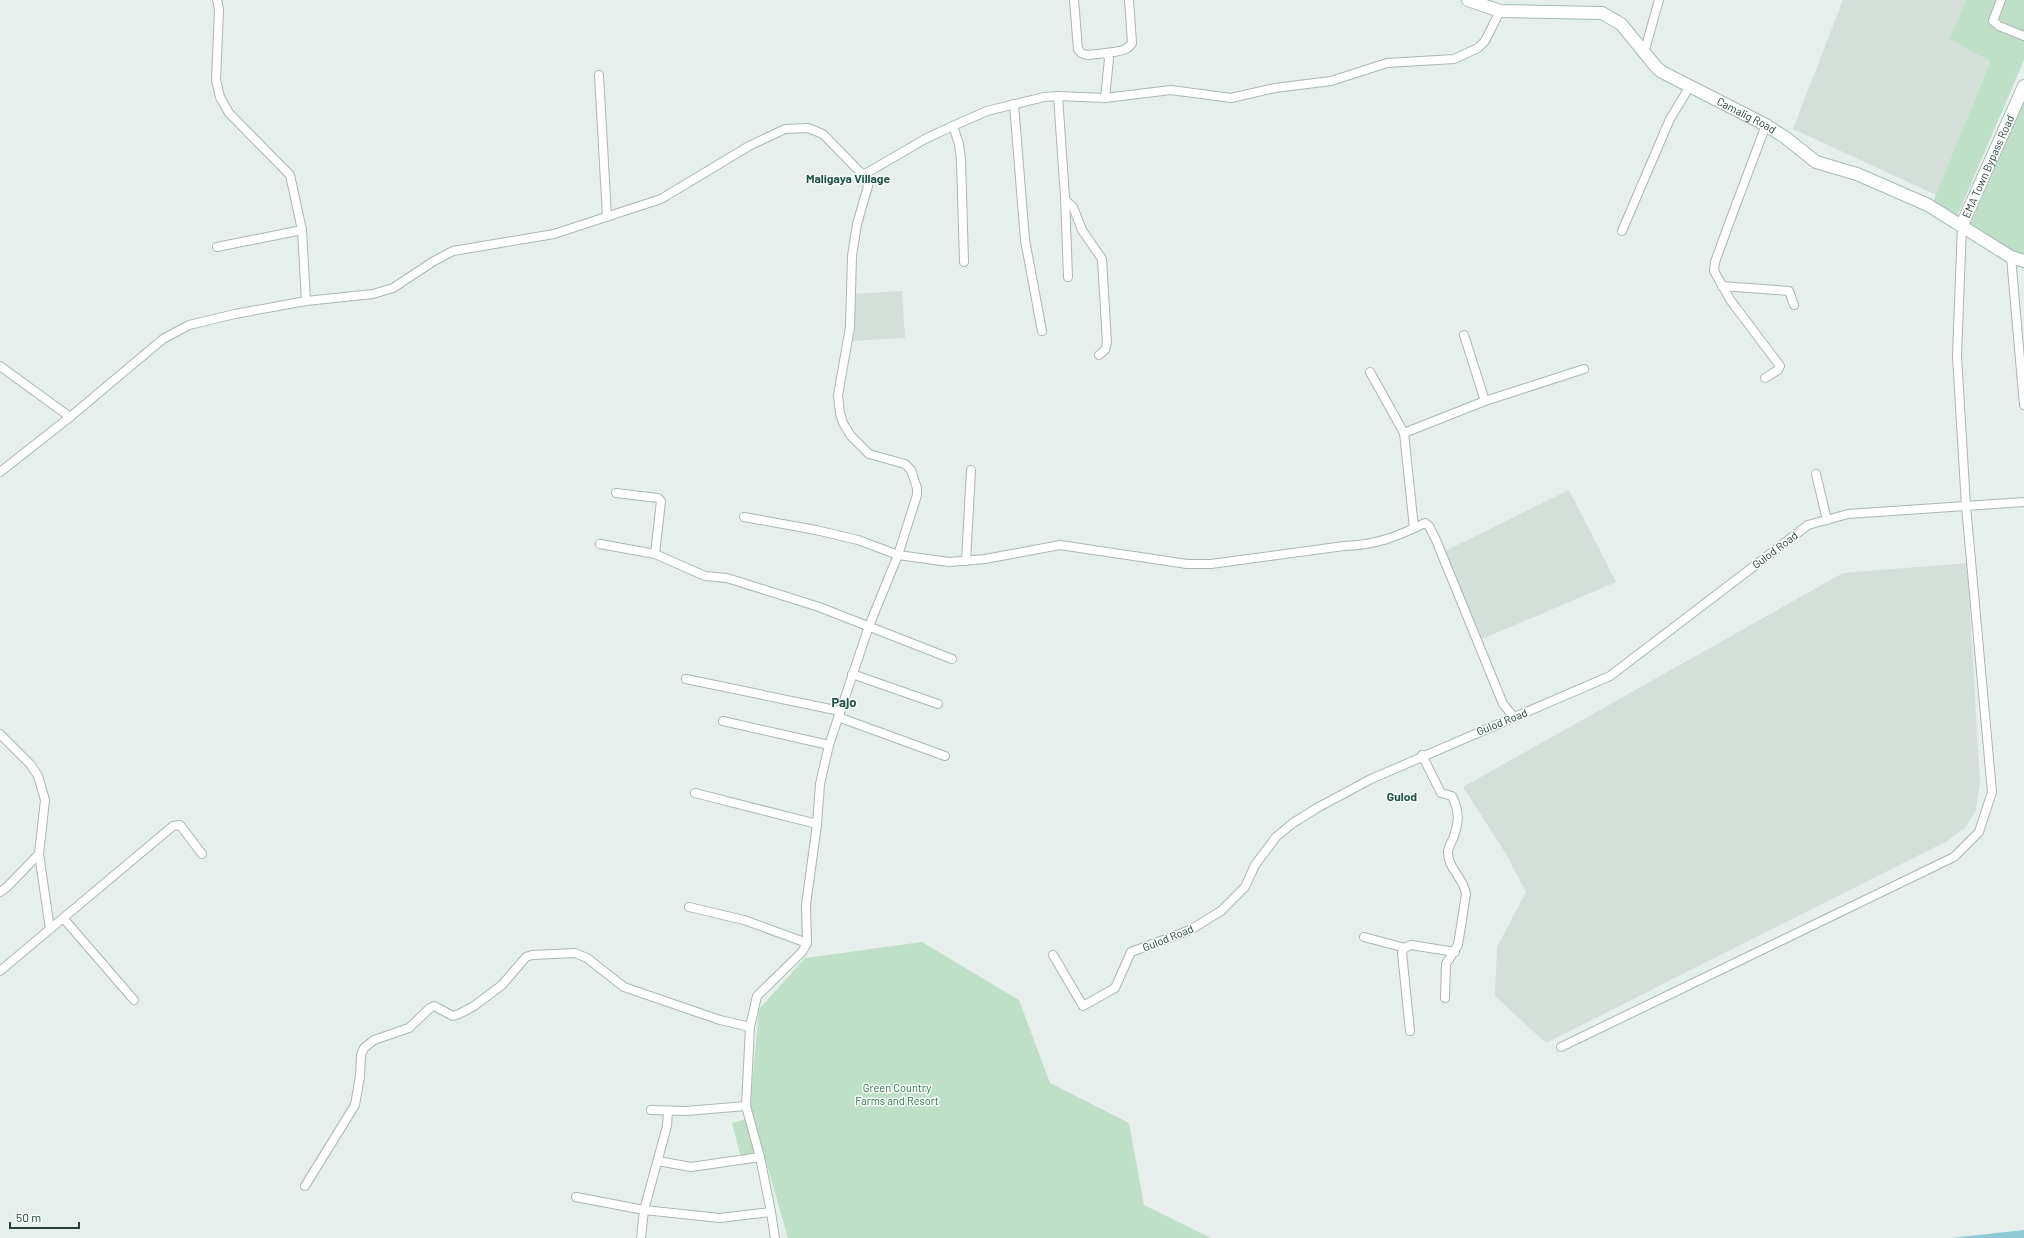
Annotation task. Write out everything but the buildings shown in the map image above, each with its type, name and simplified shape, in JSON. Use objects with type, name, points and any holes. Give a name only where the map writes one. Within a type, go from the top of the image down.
[{"type":"main road","name":"Camalig Road","points":[[1468,0],[1500,11],[1602,13],[1621,24],[1644,53],[1662,72],[1766,125],[1786,138],[1816,162],[1852,172],[1885,185],[1928,205],[2011,257],[2024,261]]},
{"type":"main road","name":"EMA Town Bypass Road","points":[[1962,225],[2024,86]]},
{"type":"street","points":[[217,0],[219,8],[216,80],[220,97],[229,113],[288,171],[302,230],[306,301]]},
{"type":"street","points":[[1074,0],[1078,49],[1081,54],[1087,55],[1107,53],[1130,48],[1132,43],[1129,0]]},
{"type":"street","points":[[1644,53],[1659,0]]},
{"type":"street","points":[[2001,0],[1993,21],[1999,26],[2024,36]]},
{"type":"street","points":[[865,174],[925,139],[987,111],[1044,97],[1058,96],[1105,98],[1171,90],[1231,98],[1275,88],[1331,81],[1387,63],[1454,59],[1478,48],[1485,41],[1500,11]]},
{"type":"street","points":[[1105,98],[1109,59],[1107,53]]},
{"type":"street","points":[[599,75],[607,217]]},
{"type":"street","points":[[1622,231],[1670,119],[1690,86]]},
{"type":"street","points":[[1058,96],[1065,200],[1068,277]]},
{"type":"street","points":[[1014,104],[1025,240],[1042,331]]},
{"type":"street","points":[[1765,378],[1778,370],[1780,366],[1730,301],[1714,271],[1715,262],[1766,125]]},
{"type":"street","points":[[953,126],[959,144],[961,160],[964,262]]},
{"type":"street","points":[[0,472],[70,417],[163,339],[189,325],[235,314],[306,301],[380,292],[393,288],[434,261],[453,251],[554,234],[662,199],[749,146],[785,129],[808,128],[823,134],[861,173],[865,174]]},
{"type":"street","points":[[775,1238],[760,1157],[746,1106],[750,1027],[757,996],[802,952],[807,943],[806,905],[817,824],[820,784],[829,745],[869,626],[898,555],[917,495],[917,488],[911,470],[905,464],[870,454],[851,436],[843,423],[838,396],[850,327],[850,280],[855,232],[868,186],[865,174]]},
{"type":"street","points":[[1065,200],[1073,207],[1082,230],[1102,259],[1107,344],[1105,350],[1099,355]]},
{"type":"street","points":[[1561,1047],[1954,857],[1978,832],[1992,792],[1966,506],[1957,356],[1962,225]]},
{"type":"street","points":[[217,248],[302,230]]},
{"type":"street","points":[[2011,257],[2024,405]]},
{"type":"street","points":[[1722,286],[1789,291],[1794,305]]},
{"type":"street","points":[[1464,335],[1485,401]]},
{"type":"street","points":[[0,366],[70,417]]},
{"type":"street","points":[[1404,433],[1485,401],[1584,369]]},
{"type":"street","points":[[1370,372],[1404,433],[1414,528]]},
{"type":"street","points":[[966,561],[971,470]]},
{"type":"street","points":[[1816,474],[1827,520]]},
{"type":"street","points":[[616,493],[658,498],[661,500],[655,554]]},
{"type":"street","name":"Gulod Road","points":[[1053,955],[1084,1006],[1115,988],[1131,952],[1190,930],[1221,911],[1245,887],[1255,865],[1276,837],[1293,823],[1344,792],[1422,755],[1610,676],[1808,525],[1848,514],[2024,502]]},
{"type":"street","points":[[744,517],[858,540],[898,555],[949,562],[966,561],[1060,545],[1187,564],[1211,564],[1344,546],[1378,543],[1425,523],[1429,526],[1436,540],[1503,704],[1514,717]]},
{"type":"street","points":[[600,544],[655,554],[706,576],[727,578],[819,607],[952,659]]},
{"type":"street","points":[[852,674],[938,704]]},
{"type":"street","points":[[686,679],[839,714],[945,756]]},
{"type":"street","points":[[723,721],[829,745]]},
{"type":"street","points":[[0,734],[31,765],[38,776],[45,800],[39,854],[50,928]]},
{"type":"street","points":[[1422,755],[1439,791],[1452,796],[1458,807],[1458,822],[1448,850],[1450,865],[1465,888],[1466,894],[1458,945],[1455,952],[1446,964],[1445,998]]},
{"type":"street","points":[[695,793],[817,824]]},
{"type":"street","points":[[0,971],[50,928],[64,919],[172,826],[180,825],[202,854]]},
{"type":"street","points":[[0,892],[7,887],[39,854]]},
{"type":"street","points":[[689,908],[744,920],[807,943]]},
{"type":"street","points":[[64,919],[134,1000]]},
{"type":"street","points":[[1364,937],[1405,948]]},
{"type":"street","points":[[1410,1031],[1402,954],[1405,948],[1411,945],[1455,952]]},
{"type":"street","points":[[305,1186],[355,1105],[360,1076],[361,1055],[367,1044],[374,1040],[409,1028],[434,1006],[453,1016],[474,1006],[502,985],[522,961],[532,955],[575,953],[587,958],[624,987],[720,1020],[750,1027]]},
{"type":"street","points":[[651,1110],[668,1111],[746,1106]]},
{"type":"street","points":[[641,1238],[644,1210],[667,1126],[668,1111]]},
{"type":"street","points":[[658,1162],[691,1167],[760,1157]]},
{"type":"street","points":[[576,1197],[644,1210],[720,1218],[771,1212]]},
{"type":"shaded area","points":[[1843,0],[1966,0],[1949,39],[1990,60],[1936,195],[1793,129]]},
{"type":"shaded area","points":[[902,291],[905,338],[851,341],[853,294]]},
{"type":"shaded area","points":[[1569,490],[1616,582],[1482,639],[1443,552]]},
{"type":"shaded area","points":[[1967,563],[1980,782],[1976,810],[1965,828],[1947,841],[1546,1043],[1495,996],[1497,947],[1526,892],[1506,854],[1463,787],[1843,573]]},
{"type":"green space","points":[[1966,0],[2024,0],[2024,60],[1955,221],[1931,207],[1990,61],[1949,39]]},
{"type":"green space","points":[[2024,103],[2024,261],[1968,229]]},
{"type":"green space","name":"Green Country Farms and Resort","points":[[922,942],[1019,1000],[1050,1083],[1129,1123],[1144,1205],[1211,1238],[788,1238],[750,1106],[759,1009],[805,958]]},
{"type":"green space","points":[[749,1118],[759,1153],[741,1158],[732,1123]]},
{"type":"water","points":[[2024,1230],[2024,1238],[1951,1238]]},
{"type":"district","name":"Maligaya Village","points":[[848,179]]},
{"type":"district","name":"Pajo","points":[[844,702]]},
{"type":"district","name":"Gulod","points":[[1402,797]]}]
